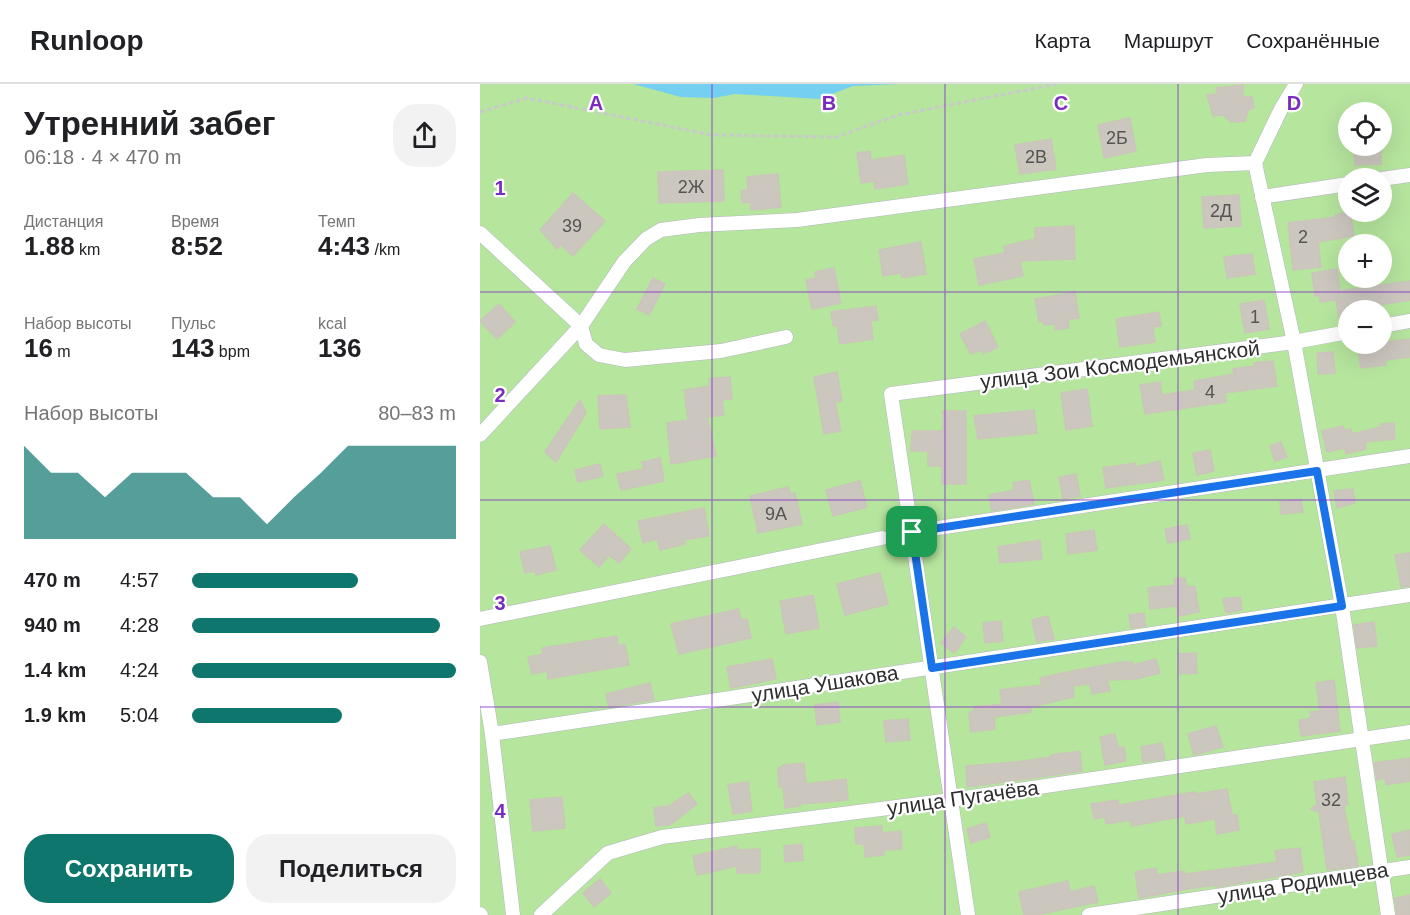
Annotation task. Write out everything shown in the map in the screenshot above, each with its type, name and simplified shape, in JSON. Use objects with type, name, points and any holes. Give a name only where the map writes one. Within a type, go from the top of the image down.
[{"type":"street","points":[[1296,84],[1255,163],[1294,342],[1342,606],[1388,915]]},
{"type":"street","points":[[480,435],[581,326],[624,262],[646,239],[661,230],[699,225],[797,220],[1207,165],[1255,163]]},
{"type":"street","points":[[1392,178],[1410,175]]},
{"type":"street","points":[[1262,197],[1338,186]]},
{"type":"street","points":[[480,232],[581,326],[586,344],[599,355],[626,360],[721,351],[786,337]]},
{"type":"street","points":[[1392,324],[1410,321]]},
{"type":"street","name":"улица Зои Космодемьянской","points":[[912,532],[891,394],[1294,342],[1338,334]]},
{"type":"street","points":[[968,915],[912,532],[1410,456]]},
{"type":"street","points":[[480,619],[882,538]]},
{"type":"street","name":"улица Ушакова","points":[[492,734],[1410,596]]},
{"type":"street","points":[[480,662],[492,734],[513,915]]},
{"type":"street","name":"улица Пугачёва","points":[[541,915],[608,853],[663,837],[951,800],[1362,741],[1410,732]]},
{"type":"street","name":"улица Родимцева","points":[[1089,915],[1410,867]]},
{"type":"path","points":[[480,112],[527,98],[712,135],[836,137],[898,115],[1057,84]]},
{"type":"green space","points":[[480,84],[1410,84],[1410,915],[480,915]]},
{"type":"water","points":[[633,84],[899,84],[853,86],[819,99],[735,94],[714,98],[681,97]]},
{"type":"building","points":[[1243,85],[1243,97],[1252,97],[1254,108],[1248,110],[1245,121],[1231,122],[1223,115],[1213,116],[1207,95],[1217,94],[1216,88]]},
{"type":"building","points":[[1130,118],[1136,151],[1104,158],[1098,125]]},
{"type":"building","points":[[1051,139],[1056,169],[1020,174],[1015,145]]},
{"type":"building","points":[[870,151],[871,160],[904,155],[908,184],[875,189],[874,181],[861,183],[857,153]]},
{"type":"building","points":[[1354,156],[1381,156],[1381,164],[1355,165]]},
{"type":"building","points":[[723,170],[724,201],[659,203],[658,172]]},
{"type":"building","points":[[778,174],[781,207],[751,210],[750,202],[742,203],[741,190],[748,190],[747,177]]},
{"type":"building","points":[[573,193],[605,221],[573,256],[561,245],[557,249],[540,230]]},
{"type":"building","points":[[1239,195],[1241,226],[1204,228],[1202,197]]},
{"type":"building","points":[[1338,214],[1338,222],[1352,222],[1354,234],[1338,234],[1338,239],[1318,242],[1321,267],[1293,270],[1288,223],[1336,217],[1335,215]]},
{"type":"building","points":[[1074,226],[1075,259],[1020,261],[1023,276],[979,285],[974,259],[1005,253],[1004,246],[1035,239],[1035,228]]},
{"type":"building","points":[[921,242],[926,274],[902,278],[901,273],[883,276],[879,250]]},
{"type":"building","points":[[1252,254],[1255,274],[1227,278],[1224,257]]},
{"type":"building","points":[[834,268],[841,303],[812,309],[806,280],[816,278],[815,272]]},
{"type":"building","points":[[1337,269],[1340,291],[1392,288],[1392,284],[1410,281],[1410,300],[1392,303],[1392,300],[1338,300],[1338,312],[1336,300],[1320,302],[1319,295],[1315,296],[1312,273]]},
{"type":"building","points":[[653,278],[665,284],[649,315],[637,309]]},
{"type":"building","points":[[1075,292],[1079,318],[1068,320],[1069,328],[1055,330],[1055,324],[1044,325],[1043,321],[1039,322],[1035,299]]},
{"type":"building","points":[[1264,300],[1269,329],[1245,333],[1240,304]]},
{"type":"building","points":[[499,304],[515,322],[497,339],[480,321]]},
{"type":"building","points":[[876,306],[878,320],[871,321],[873,339],[840,344],[837,325],[833,326],[831,312]]},
{"type":"building","points":[[1159,312],[1161,326],[1153,327],[1155,342],[1120,347],[1116,319]]},
{"type":"building","points":[[985,321],[998,347],[983,354],[981,350],[971,354],[960,334]]},
{"type":"building","points":[[1410,339],[1410,357],[1386,360],[1386,365],[1361,368],[1359,354],[1392,354],[1392,341]]},
{"type":"building","points":[[1333,352],[1335,373],[1318,374],[1317,353]]},
{"type":"building","points":[[1273,361],[1277,386],[1225,393],[1226,402],[1145,414],[1140,385],[1160,382],[1162,395],[1195,390],[1194,381],[1234,374],[1233,369]]},
{"type":"building","points":[[837,372],[842,401],[835,402],[841,431],[824,434],[814,377]]},
{"type":"building","points":[[730,377],[732,399],[722,400],[724,415],[707,417],[716,456],[671,464],[667,423],[688,420],[684,390],[710,386],[709,379]]},
{"type":"building","points":[[1087,389],[1092,426],[1066,430],[1061,393]]},
{"type":"building","points":[[626,395],[630,427],[600,429],[598,396]]},
{"type":"building","points":[[580,400],[586,413],[556,462],[545,452]]},
{"type":"building","points":[[1034,410],[1037,433],[978,439],[974,416]]},
{"type":"building","points":[[943,411],[966,411],[966,484],[942,484],[942,466],[928,466],[928,451],[911,451],[912,431],[943,431]]},
{"type":"building","points":[[1394,423],[1395,439],[1365,442],[1366,449],[1346,454],[1345,448],[1327,452],[1322,431],[1343,426],[1345,431],[1351,429],[1352,434],[1381,427],[1381,424]]},
{"type":"building","points":[[1281,442],[1287,457],[1275,461],[1270,446]]},
{"type":"building","points":[[1210,450],[1214,471],[1197,475],[1193,453]]},
{"type":"building","points":[[660,458],[664,481],[621,490],[617,474],[644,469],[642,462]]},
{"type":"building","points":[[1160,461],[1164,480],[1106,488],[1103,468],[1135,463],[1136,467]]},
{"type":"building","points":[[600,464],[603,476],[578,482],[575,470]]},
{"type":"building","points":[[1076,474],[1080,496],[1063,499],[1059,477]]},
{"type":"building","points":[[1029,480],[1034,504],[992,511],[989,495],[1014,490],[1013,483]]},
{"type":"building","points":[[860,481],[867,507],[833,516],[826,490]]},
{"type":"building","points":[[788,487],[790,494],[795,493],[802,524],[758,533],[750,496]]},
{"type":"building","points":[[1353,489],[1355,503],[1337,508],[1334,491]]},
{"type":"building","points":[[1301,499],[1303,512],[1281,514],[1280,502]]},
{"type":"building","points":[[704,508],[709,536],[684,540],[685,544],[660,550],[657,539],[643,543],[638,521]]},
{"type":"building","points":[[604,524],[631,549],[619,563],[609,555],[599,567],[580,550]]},
{"type":"building","points":[[1187,525],[1190,539],[1168,543],[1165,529]]},
{"type":"building","points":[[1094,530],[1097,550],[1068,554],[1066,534]]},
{"type":"building","points":[[1040,540],[1042,559],[1000,563],[998,547]]},
{"type":"building","points":[[550,546],[556,570],[536,575],[535,571],[525,573],[520,552]]},
{"type":"building","points":[[1410,553],[1410,586],[1401,587],[1395,555]]},
{"type":"building","points":[[880,573],[888,604],[845,615],[837,584]]},
{"type":"building","points":[[1185,578],[1187,586],[1195,587],[1199,612],[1178,616],[1177,606],[1150,609],[1148,588],[1175,585],[1174,579]]},
{"type":"building","points":[[813,595],[819,628],[786,634],[780,601]]},
{"type":"building","points":[[1240,597],[1242,610],[1226,613],[1223,599]]},
{"type":"building","points":[[739,609],[741,620],[747,619],[751,638],[679,654],[671,624]]},
{"type":"building","points":[[1144,613],[1146,626],[1131,628],[1129,615]]},
{"type":"building","points":[[1048,616],[1054,639],[1037,642],[1032,620]]},
{"type":"building","points":[[1001,621],[1003,641],[985,643],[983,623]]},
{"type":"building","points":[[1374,622],[1377,646],[1357,648],[1354,625]]},
{"type":"building","points":[[954,627],[966,637],[954,653],[941,643]]},
{"type":"building","points":[[617,636],[618,646],[625,644],[629,665],[548,679],[547,671],[532,674],[528,657],[543,654],[542,648]]},
{"type":"building","points":[[1196,653],[1197,673],[1180,674],[1179,654]]},
{"type":"building","points":[[772,659],[776,679],[731,688],[727,667]]},
{"type":"building","points":[[1156,659],[1160,673],[1136,679],[1107,680],[1110,691],[1092,694],[1090,684],[1073,686],[1074,697],[1030,707],[1031,712],[994,717],[995,729],[971,732],[969,712],[974,711],[974,707],[1002,704],[1000,690],[1042,685],[1040,678],[1067,672],[1121,662],[1132,662],[1133,665]]},
{"type":"building","points":[[1334,680],[1340,731],[1301,736],[1299,720],[1311,718],[1310,712],[1320,711],[1316,683]]},
{"type":"building","points":[[650,683],[654,700],[609,707],[606,694]]},
{"type":"building","points":[[838,702],[840,722],[817,725],[815,705]]},
{"type":"building","points":[[908,719],[910,740],[886,742],[884,721]]},
{"type":"building","points":[[1216,726],[1223,747],[1194,755],[1188,734]]},
{"type":"building","points":[[1115,734],[1118,748],[1124,747],[1126,761],[1105,765],[1100,737]]},
{"type":"building","points":[[1162,743],[1165,759],[1143,762],[1141,747]]},
{"type":"building","points":[[1080,751],[1082,771],[967,787],[966,766],[1016,762]]},
{"type":"building","points":[[1410,758],[1410,781],[1386,785],[1385,778],[1377,780],[1374,763]]},
{"type":"building","points":[[804,763],[806,784],[846,779],[848,800],[800,804],[800,806],[785,808],[783,786],[779,787],[778,768],[782,765]]},
{"type":"building","points":[[1345,777],[1348,804],[1344,807],[1351,842],[1354,841],[1358,866],[1327,870],[1319,812],[1311,809],[1317,804],[1314,782]]},
{"type":"building","points":[[748,782],[752,811],[733,814],[728,785]]},
{"type":"building","points":[[1227,789],[1232,815],[1237,815],[1239,830],[1217,834],[1215,819],[1186,824],[1185,816],[1131,826],[1130,820],[1106,824],[1105,817],[1094,819],[1091,804],[1118,800],[1119,805]]},
{"type":"building","points":[[688,793],[697,804],[670,825],[656,826],[654,808],[669,806]]},
{"type":"building","points":[[562,797],[565,828],[533,831],[530,800]]},
{"type":"building","points":[[986,823],[990,837],[971,843],[967,829]]},
{"type":"building","points":[[882,826],[882,833],[901,831],[902,849],[884,850],[884,855],[865,857],[864,844],[856,844],[855,828]]},
{"type":"building","points":[[1410,830],[1410,855],[1397,857],[1392,834]]},
{"type":"building","points":[[802,844],[803,860],[785,862],[784,846]]},
{"type":"building","points":[[737,846],[737,850],[760,849],[760,873],[737,873],[737,866],[697,875],[693,856]]},
{"type":"building","points":[[1300,848],[1303,872],[1139,898],[1135,872],[1156,868],[1157,875],[1184,871],[1185,874],[1277,862],[1275,851]]},
{"type":"building","points":[[600,879],[611,893],[594,907],[583,893]]},
{"type":"building","points":[[1068,881],[1070,892],[1094,886],[1098,902],[1036,915],[1024,915],[1019,892]]},
{"type":"building","points":[[1410,895],[1410,915],[1397,915],[1395,898]]},
{"type":"route","points":[[1317,471],[1342,606],[932,668],[912,532],[1317,471]]}]
